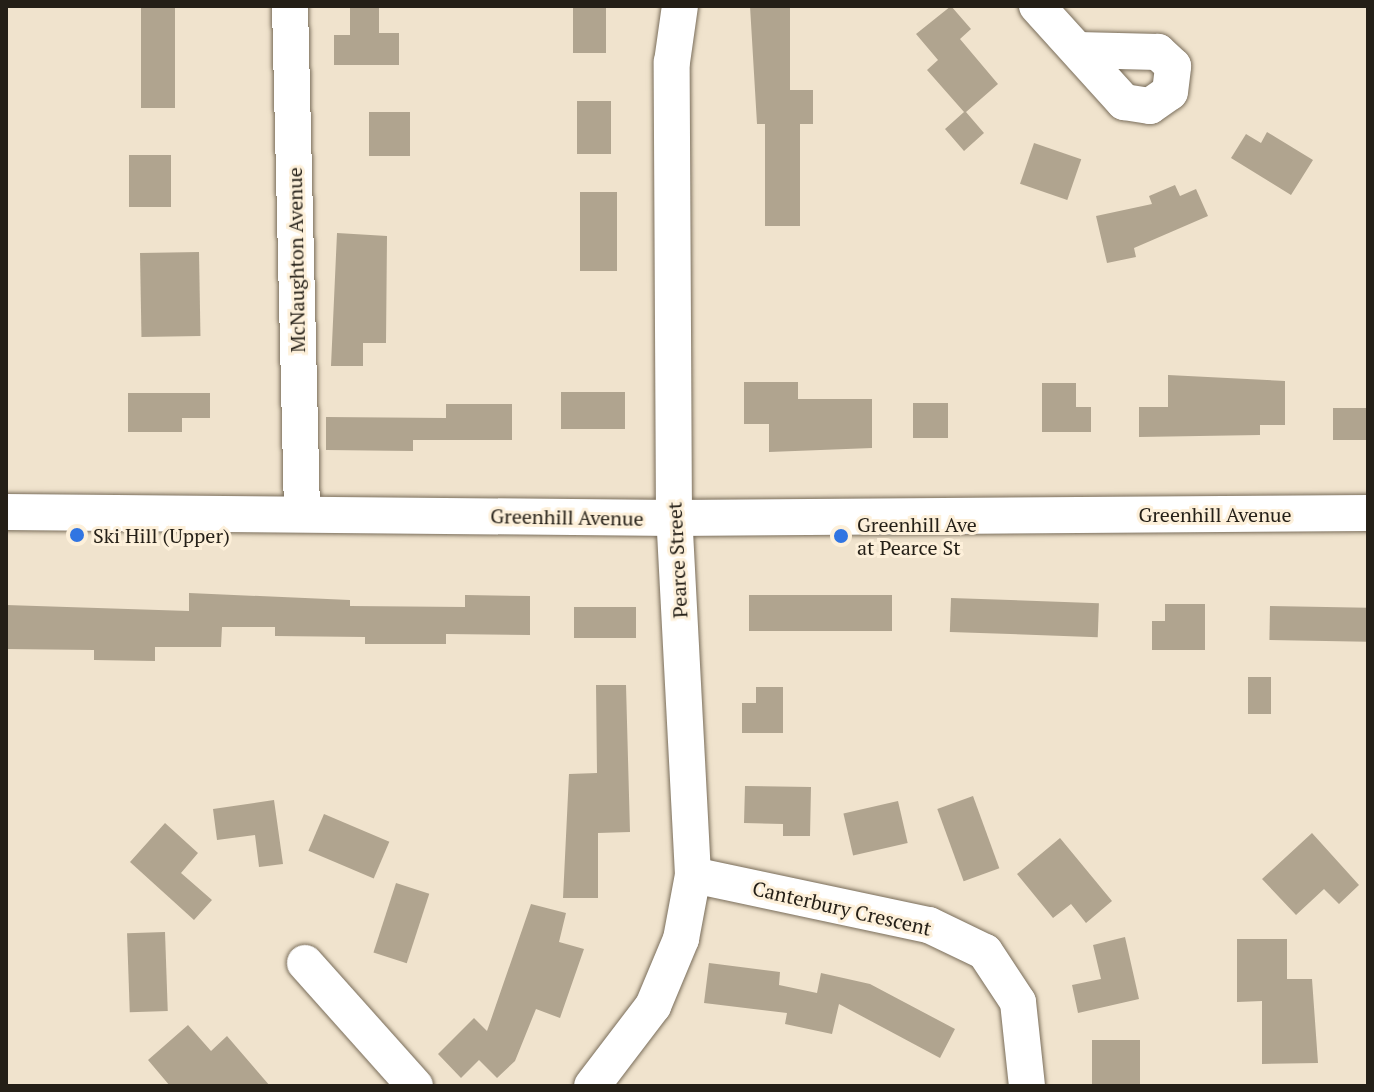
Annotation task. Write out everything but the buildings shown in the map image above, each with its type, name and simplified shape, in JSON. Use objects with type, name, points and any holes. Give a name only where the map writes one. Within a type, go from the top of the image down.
[{"type":"street","name":"McNaughton Avenue","points":[[290,6],[302,513]]},
{"type":"street","name":"Pearce Street","points":[[592,1086],[653,1006],[681,939],[693,875],[674,518],[672,62],[680,6]]},
{"type":"street","points":[[1037,6],[1078,50]]},
{"type":"street","name":"Greenhill Avenue","points":[[6,512],[674,518],[1368,513]]},
{"type":"street","name":"Canterbury Crescent","points":[[693,875],[929,925],[985,952],[1018,1002],[1027,1086]]},
{"type":"street","points":[[305,963],[415,1086]]},
{"type":"place","name":"Ski Hill (Upper)","points":[[77,535]]},
{"type":"place","name":"Greenhill Ave at Pearce St","points":[[841,536]]}]
